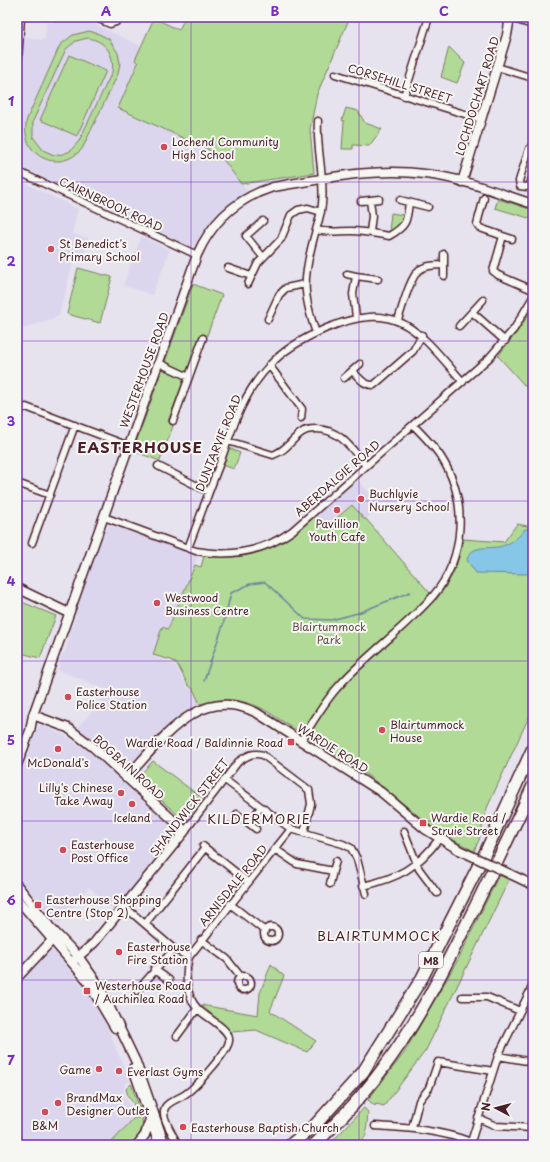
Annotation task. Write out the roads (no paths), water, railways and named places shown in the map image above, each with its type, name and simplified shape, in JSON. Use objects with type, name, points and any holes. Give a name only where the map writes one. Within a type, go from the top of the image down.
[{"type":"highway","name":"M8","points":[[290,1145],[316,1124],[363,1072],[422,978],[487,849],[533,748]]},
{"type":"highway","name":"M8","points":[[314,1145],[347,1112],[380,1072],[416,1018],[474,910],[533,786]]},
{"type":"street","points":[[17,60],[20,17]]},
{"type":"street","points":[[94,17],[110,24],[116,22],[119,17]]},
{"type":"street","points":[[404,96],[429,17]]},
{"type":"street","points":[[510,18],[533,25]]},
{"type":"street","name":"LOCHDOCHART ROAD","points":[[462,182],[498,67],[510,18]]},
{"type":"street","points":[[498,67],[533,78]]},
{"type":"street","name":"CORSEHILL STREET","points":[[335,74],[481,120]]},
{"type":"street","points":[[316,333],[307,307],[305,284],[306,268],[321,212],[323,179],[317,134],[318,121]]},
{"type":"street","points":[[533,145],[529,149],[519,182],[520,186],[527,187],[530,185],[533,176]]},
{"type":"street","name":"CAIRNBROOK ROAD","points":[[17,171],[197,255]]},
{"type":"street","name":"WESTERHOUSE ROAD","points":[[17,751],[33,715],[197,255],[202,244],[218,221],[236,205],[260,191],[274,187],[323,179],[372,173],[405,172],[427,174],[462,182],[533,204]]},
{"type":"street","points":[[484,198],[478,224],[480,228],[512,239]]},
{"type":"street","points":[[361,201],[379,199]]},
{"type":"street","points":[[370,200],[372,216],[370,232]]},
{"type":"street","points":[[400,200],[428,207]]},
{"type":"street","points":[[316,230],[329,233],[350,231],[370,232],[389,236],[401,230],[407,220],[409,202]]},
{"type":"street","points":[[248,284],[250,276],[263,257],[281,239],[291,215],[298,210],[308,208],[321,212]]},
{"type":"street","points":[[263,257],[246,236],[264,221]]},
{"type":"street","points":[[503,236],[494,271],[498,275],[533,290]]},
{"type":"street","points":[[444,254],[444,276]]},
{"type":"street","points":[[398,320],[414,277],[419,270],[432,265],[444,265]]},
{"type":"street","points":[[228,268],[250,276]]},
{"type":"street","points":[[347,274],[378,279]]},
{"type":"street","points":[[356,276],[353,294],[356,317]]},
{"type":"street","points":[[268,320],[279,295],[286,288],[305,284]]},
{"type":"street","name":"ABERDALGIE ROAD","points":[[104,517],[188,548],[206,553],[230,554],[257,549],[270,544],[292,531],[489,358],[505,341],[524,315],[533,297]]},
{"type":"street","points":[[458,326],[483,300]]},
{"type":"street","points":[[472,312],[505,341]]},
{"type":"street","name":"DUNTARVIE ROAD","points":[[188,548],[246,397],[269,366],[282,354],[316,333],[356,317],[375,317],[398,320],[422,335],[463,382]]},
{"type":"street","points":[[352,371],[364,383],[369,386],[374,385],[413,351],[422,335]]},
{"type":"street","points":[[173,421],[203,338]]},
{"type":"street","points":[[159,363],[189,377]]},
{"type":"street","points":[[344,378],[360,364]]},
{"type":"street","points":[[269,366],[302,409],[301,418]]},
{"type":"street","points":[[17,420],[21,409],[26,407],[129,446]]},
{"type":"street","points":[[32,542],[75,425]]},
{"type":"street","points":[[301,741],[337,688],[434,594],[448,574],[457,545],[460,524],[459,506],[455,488],[441,457],[413,425]]},
{"type":"street","points":[[228,441],[273,456],[283,451],[302,432],[310,429],[325,429],[340,436],[366,466]]},
{"type":"street","points":[[158,466],[209,492]]},
{"type":"street","points":[[17,483],[50,494]]},
{"type":"street","points":[[17,588],[69,613]]},
{"type":"street","name":"WARDIE ROAD","points":[[126,778],[182,720],[202,709],[214,706],[234,705],[252,710],[381,792],[416,823],[439,839],[533,885]]},
{"type":"street","name":"WESTERHOUSE ROAD","points":[[17,765],[30,731],[33,715]]},
{"type":"street","name":"BOGBAIN ROAD","points":[[33,715],[68,728],[104,757],[185,831]]},
{"type":"street","name":"SHANDWICK STREET","points":[[72,962],[94,943],[125,907],[238,762],[250,754],[256,753],[263,755],[307,788],[310,793],[311,804],[304,833]]},
{"type":"street","points":[[225,780],[292,829],[343,844],[351,848],[357,859],[366,894]]},
{"type":"street","points":[[249,823],[261,807]]},
{"type":"street","points":[[237,814],[256,829]]},
{"type":"street","name":"ARNISDALE ROAD","points":[[189,957],[275,848],[292,829]]},
{"type":"street","points":[[404,831],[422,874],[437,893]]},
{"type":"street","points":[[363,886],[400,875],[418,864],[439,839]]},
{"type":"street","points":[[145,924],[204,847],[248,882]]},
{"type":"street","points":[[275,848],[297,864],[333,871]]},
{"type":"street","points":[[330,884],[336,860]]},
{"type":"street","points":[[17,885],[72,962],[86,979],[114,1025],[131,1064],[159,1144]]},
{"type":"street","points":[[17,899],[54,937],[78,956],[100,987],[133,1055],[159,1144]]},
{"type":"street","points":[[230,904],[265,931]]},
{"type":"street","points":[[125,907],[174,949],[189,957],[188,984],[190,996],[197,1009],[223,1029],[228,1036],[229,1043],[200,1081],[186,1094],[166,1106],[164,1111],[165,1117],[178,1145]]},
{"type":"street","points":[[17,978],[54,937]]},
{"type":"street","points":[[201,940],[227,959],[241,977]]},
{"type":"street","points":[[137,991],[154,969],[174,949]]},
{"type":"street","points":[[154,969],[169,980]]},
{"type":"street","points":[[375,1126],[412,1128],[452,1134],[470,1143],[498,1056],[533,985]]},
{"type":"street","points":[[462,997],[487,997],[520,1011]]},
{"type":"street","points":[[177,1036],[197,1009]]},
{"type":"street","points":[[498,1056],[533,1062]]},
{"type":"street","points":[[412,1128],[419,1101],[430,1088],[438,1062],[493,1071]]},
{"type":"street","points":[[137,1145],[146,1135],[150,1118]]},
{"type":"street","points":[[478,1118],[496,1126],[533,1128]]},
{"type":"water","points":[[525,529],[530,530],[533,533],[533,570],[527,574],[476,573],[467,560],[469,554],[478,549],[500,547],[505,545],[521,534]]},
{"type":"waterway","points":[[204,681],[223,625],[231,593],[250,584],[265,582],[305,619],[331,620],[358,613],[410,592]]},
{"type":"place","name":"Lochend Community High School","points":[[164,147]]},
{"type":"place","name":"St Benedict's Primary School","points":[[51,249]]},
{"type":"place","name":"Buchlyvie Nursery School","points":[[361,499]]},
{"type":"place","name":"Pavillion Youth Cafe","points":[[337,510]]},
{"type":"place","name":"Westwood Business Centre","points":[[157,603]]},
{"type":"place","name":"Easterhouse Police Station","points":[[68,697]]},
{"type":"place","name":"Blairtummock House","points":[[382,730]]},
{"type":"place","name":"Wardie Road / Baldinnie Road","points":[[291,742]]},
{"type":"place","name":"McDonald's","points":[[58,749]]},
{"type":"place","name":"Lilly's Chinese Take Away","points":[[121,793]]},
{"type":"place","name":"Iceland","points":[[132,804]]},
{"type":"place","name":"Wardie Road / Struie Street","points":[[423,823]]},
{"type":"place","name":"Easterhouse Post Office","points":[[63,850]]},
{"type":"place","name":"Easterhouse Shopping Centre (Stop 2)","points":[[38,905]]},
{"type":"place","name":"Easterhouse Fire Station","points":[[119,952]]},
{"type":"place","name":"Westerhouse Road / Auchinlea Road","points":[[87,991]]},
{"type":"place","name":"Game","points":[[99,1069]]},
{"type":"place","name":"Everlast Gyms","points":[[119,1071]]},
{"type":"place","name":"BrandMax Designer Outlet","points":[[58,1103]]},
{"type":"place","name":"B&M","points":[[45,1112]]},
{"type":"place","name":"Easterhouse Baptish Church","points":[[183,1127]]},
{"type":"district","name":"EASTERHOUSE","points":[[140,446]]},
{"type":"district","name":"KILDERMORIE","points":[[259,818]]},
{"type":"district","name":"BLAIRTUMMOCK","points":[[379,935]]},
{"type":"park label","name":"Blairtummock Park","points":[[329,632]]}]
